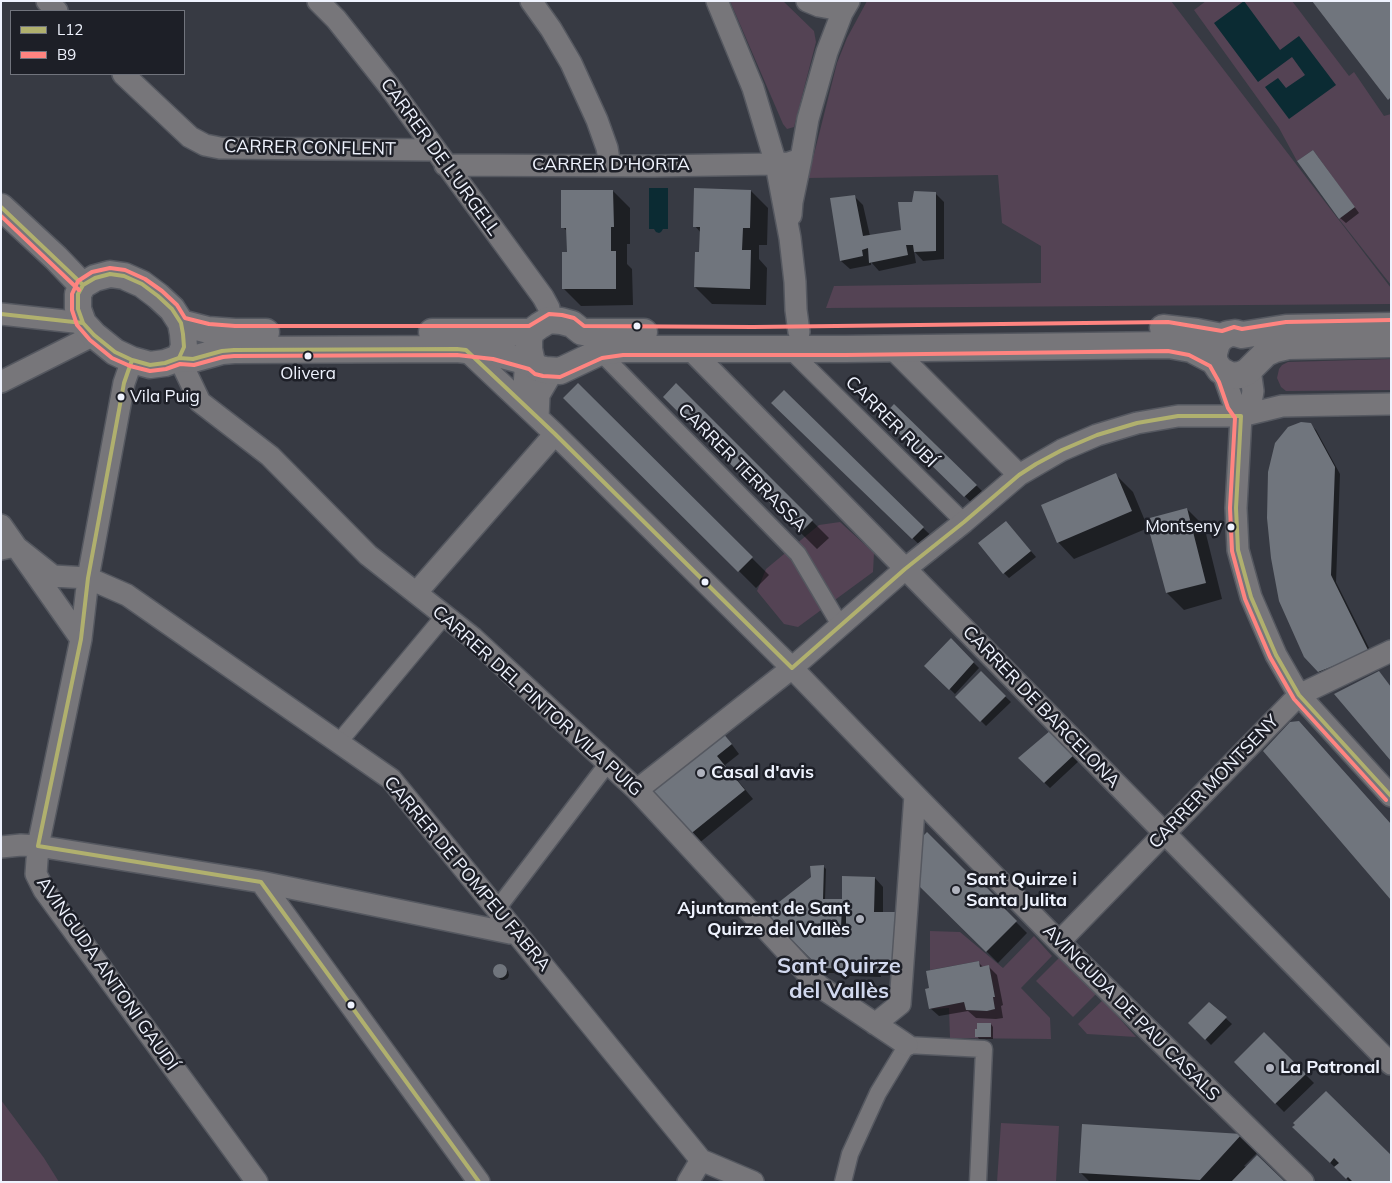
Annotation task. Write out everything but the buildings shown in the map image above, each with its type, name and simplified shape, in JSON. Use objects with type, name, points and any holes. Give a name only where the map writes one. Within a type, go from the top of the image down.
[{"type":"street","points":[[47,1],[56,10]]},
{"type":"street","name":"CARRER DE L'URGELL","points":[[318,1],[336,20],[388,86],[543,297],[549,308],[540,326]]},
{"type":"street","points":[[531,1],[551,29],[571,63],[607,148],[610,166]]},
{"type":"street","points":[[717,1],[754,88],[773,155],[790,238],[795,282],[795,341]]},
{"type":"street","points":[[807,1],[818,6],[830,8],[841,6],[848,1]]},
{"type":"street","points":[[790,238],[792,202],[808,119],[827,52],[848,1]]},
{"type":"street","name":"CARRER CONFLENT","points":[[124,75],[190,137],[205,145],[220,148],[440,157]]},
{"type":"street","points":[[773,155],[808,119]]},
{"type":"street","name":"CARRER D'HORTA","points":[[440,157],[610,166],[773,155],[789,163],[801,159]]},
{"type":"street","points":[[1,207],[83,284]]},
{"type":"street","points":[[179,358],[184,347],[180,323],[172,309],[158,296],[142,284],[124,276],[110,274],[94,278],[83,284],[78,294],[78,309],[89,329],[115,352],[132,360],[150,365],[165,363],[179,358],[193,359],[222,351],[234,350],[447,349],[494,353],[560,371],[589,357],[623,349],[691,350],[795,341],[1168,328],[1198,332],[1225,351],[1231,376],[1240,375],[1271,351],[1288,346],[1391,344]]},
{"type":"street","points":[[1,314],[89,329]]},
{"type":"street","points":[[180,323],[208,330],[234,332],[540,326],[561,321],[572,324],[582,332],[753,333],[795,341],[893,349],[1168,345],[1191,349],[1225,351],[1252,342],[1256,349],[1256,358],[1252,367],[1253,391],[1251,403],[1241,416],[1236,508],[1238,550],[1250,597],[1276,655],[1299,695],[1391,796]]},
{"type":"street","points":[[538,418],[542,367],[528,349],[529,340],[540,326]]},
{"type":"street","points":[[1225,351],[1286,328],[1391,326]]},
{"type":"street","points":[[1,382],[89,329]]},
{"type":"street","points":[[582,332],[582,352],[589,357]]},
{"type":"street","name":"CARRER RUBÍ","points":[[795,341],[964,522]]},
{"type":"street","points":[[893,349],[1019,475]]},
{"type":"street","name":"AVINGUDA DE PAU CASALS","points":[[466,350],[538,418],[792,668],[1059,942],[1303,1182]]},
{"type":"street","name":"CARRER DE BARCELONA","points":[[691,350],[1391,1064]]},
{"type":"street","points":[[1225,351],[1225,379],[1234,405],[1241,416]]},
{"type":"street","name":"CARRER TERRASSA","points":[[589,357],[798,554],[840,625]]},
{"type":"street","name":"CARRER DEL PINTOR VILA PUIG","points":[[179,358],[200,402],[270,456],[368,555],[473,638],[637,790],[819,986],[908,1045]]},
{"type":"street","name":"AVINGUDA ANTONI GAUDÍ","points":[[132,360],[124,383],[88,578],[81,640],[38,846],[36,874],[44,890],[257,1182]]},
{"type":"street","points":[[637,790],[792,668],[905,568],[964,522],[1019,475],[1062,450],[1097,434],[1137,423],[1178,416],[1241,416],[1282,406],[1391,404]]},
{"type":"street","points":[[416,593],[554,434]]},
{"type":"street","points":[[1,525],[8,548],[81,640]]},
{"type":"street","points":[[8,548],[53,576],[88,578]]},
{"type":"street","name":"CARRER DE POMPEU FABRA","points":[[88,578],[127,595],[391,779],[701,1160],[753,1182]]},
{"type":"street","points":[[339,742],[444,615]]},
{"type":"street","name":"CARRER MONTSENY","points":[[1059,942],[1299,695],[1391,651]]},
{"type":"street","points":[[497,910],[608,763]]},
{"type":"street","points":[[874,1024],[900,1004],[915,795]]},
{"type":"street","points":[[1,847],[38,846],[261,882],[510,933],[515,931]]},
{"type":"street","points":[[261,882],[480,1182]]},
{"type":"street","points":[[843,1182],[850,1154],[878,1093],[908,1045],[984,1049],[978,1182]]},
{"type":"street","points":[[688,1182],[701,1160]]},
{"type":"shaded area","points":[[730,1],[783,1],[814,31],[816,42],[794,127],[787,129],[783,124]]},
{"type":"shaded area","points":[[867,1],[1171,1],[1391,288],[1391,304],[826,308],[834,286],[1041,283],[1041,246],[1002,223],[998,175],[808,178],[837,63],[847,38]]},
{"type":"shaded area","points":[[1206,1],[1292,1],[1349,76],[1354,72],[1384,116],[1391,114],[1391,285],[1339,219],[1354,207],[1313,150],[1297,161],[1279,128],[1194,10]]},
{"type":"shaded area","points":[[1391,359],[1391,390],[1286,391],[1281,387],[1277,378],[1279,369],[1288,362]]},
{"type":"shaded area","points":[[840,522],[874,553],[873,572],[798,627],[784,624],[757,591],[766,569],[819,525]]},
{"type":"shaded area","points":[[930,931],[960,932],[1003,968],[1034,936],[1052,956],[1021,988],[1050,1018],[1051,1039],[950,1038],[949,1008],[929,1009],[964,1002],[966,1010],[987,1011],[995,1009],[993,997],[995,996],[989,966],[980,967],[979,961],[930,970]]},
{"type":"shaded area","points":[[1060,957],[1097,993],[1073,1017],[1036,981]]},
{"type":"shaded area","points":[[1103,1000],[1136,1037],[1087,1034],[1078,1024]]},
{"type":"shaded area","points":[[1,1100],[44,1158],[59,1182],[1,1182]]},
{"type":"shaded area","points":[[1001,1123],[1059,1126],[1056,1182],[997,1182]]},
{"type":"water","points":[[1244,1],[1280,50],[1299,36],[1336,85],[1289,119],[1265,87],[1278,78],[1286,88],[1305,75],[1292,57],[1258,82],[1214,23]]},
{"type":"water","points":[[649,188],[668,188],[668,229],[663,229],[659,233],[654,229],[649,229]]},
{"type":"transit line","name":"L12","points":[[1,207],[83,285]]},
{"type":"transit line","name":"B9","points":[[1,216],[79,290]]},
{"type":"transit line","name":"B9","points":[[1386,800],[1294,699],[1270,657],[1245,599],[1232,551],[1230,508],[1235,418],[1228,408],[1219,382],[1210,366],[1189,355],[1168,351],[845,355],[623,355],[602,358],[560,377],[535,374],[529,369],[493,359],[457,355],[234,356],[194,365],[180,364],[166,369],[150,371],[130,366],[112,358],[90,340],[77,325],[72,310],[72,294],[78,281],[92,272],[110,268],[125,270],[145,279],[162,291],[177,305],[185,318],[209,324],[235,326],[529,326],[549,314],[574,318],[584,326],[753,327],[1168,322],[1222,331],[1234,327],[1242,329],[1286,322],[1391,320]]},
{"type":"transit line","name":"L12","points":[[110,274],[124,276],[142,284],[172,309],[181,323],[183,334],[184,347],[179,358],[165,363],[150,365],[132,360],[115,352],[94,335],[83,323],[78,309],[78,294],[83,285],[95,278],[110,274]]},
{"type":"transit line","name":"L12","points":[[1,314],[83,323]]},
{"type":"transit line","name":"L12","points":[[179,358],[193,359],[222,351],[234,350],[466,350],[555,434],[792,668],[905,569],[1019,475],[1036,464],[1097,435],[1137,423],[1178,416],[1241,416],[1236,508],[1238,550],[1251,597],[1276,655],[1299,695],[1391,796]]},
{"type":"transit line","name":"L12","points":[[38,846],[81,639],[88,578],[124,383],[132,360]]},
{"type":"transit line","name":"L12","points":[[38,846],[261,882]]},
{"type":"transit line","name":"L12","points":[[261,882],[479,1182]]},
{"type":"place","name":"Olivera","points":[[308,356]]},
{"type":"place","name":"Vila Puig","points":[[121,397]]},
{"type":"place","name":"Montseny","points":[[1231,527]]},
{"type":"place","name":"Casal d'avis","points":[[701,773]]},
{"type":"place","name":"Sant Quirze i Santa Julita","points":[[956,890]]},
{"type":"place","name":"Ajuntament de Sant Quirze del Vallès","points":[[860,919]]},
{"type":"place","name":"La Patronal","points":[[1270,1068]]},
{"type":"district","name":"Sant Quirze del Vallès","points":[[839,978]]}]
